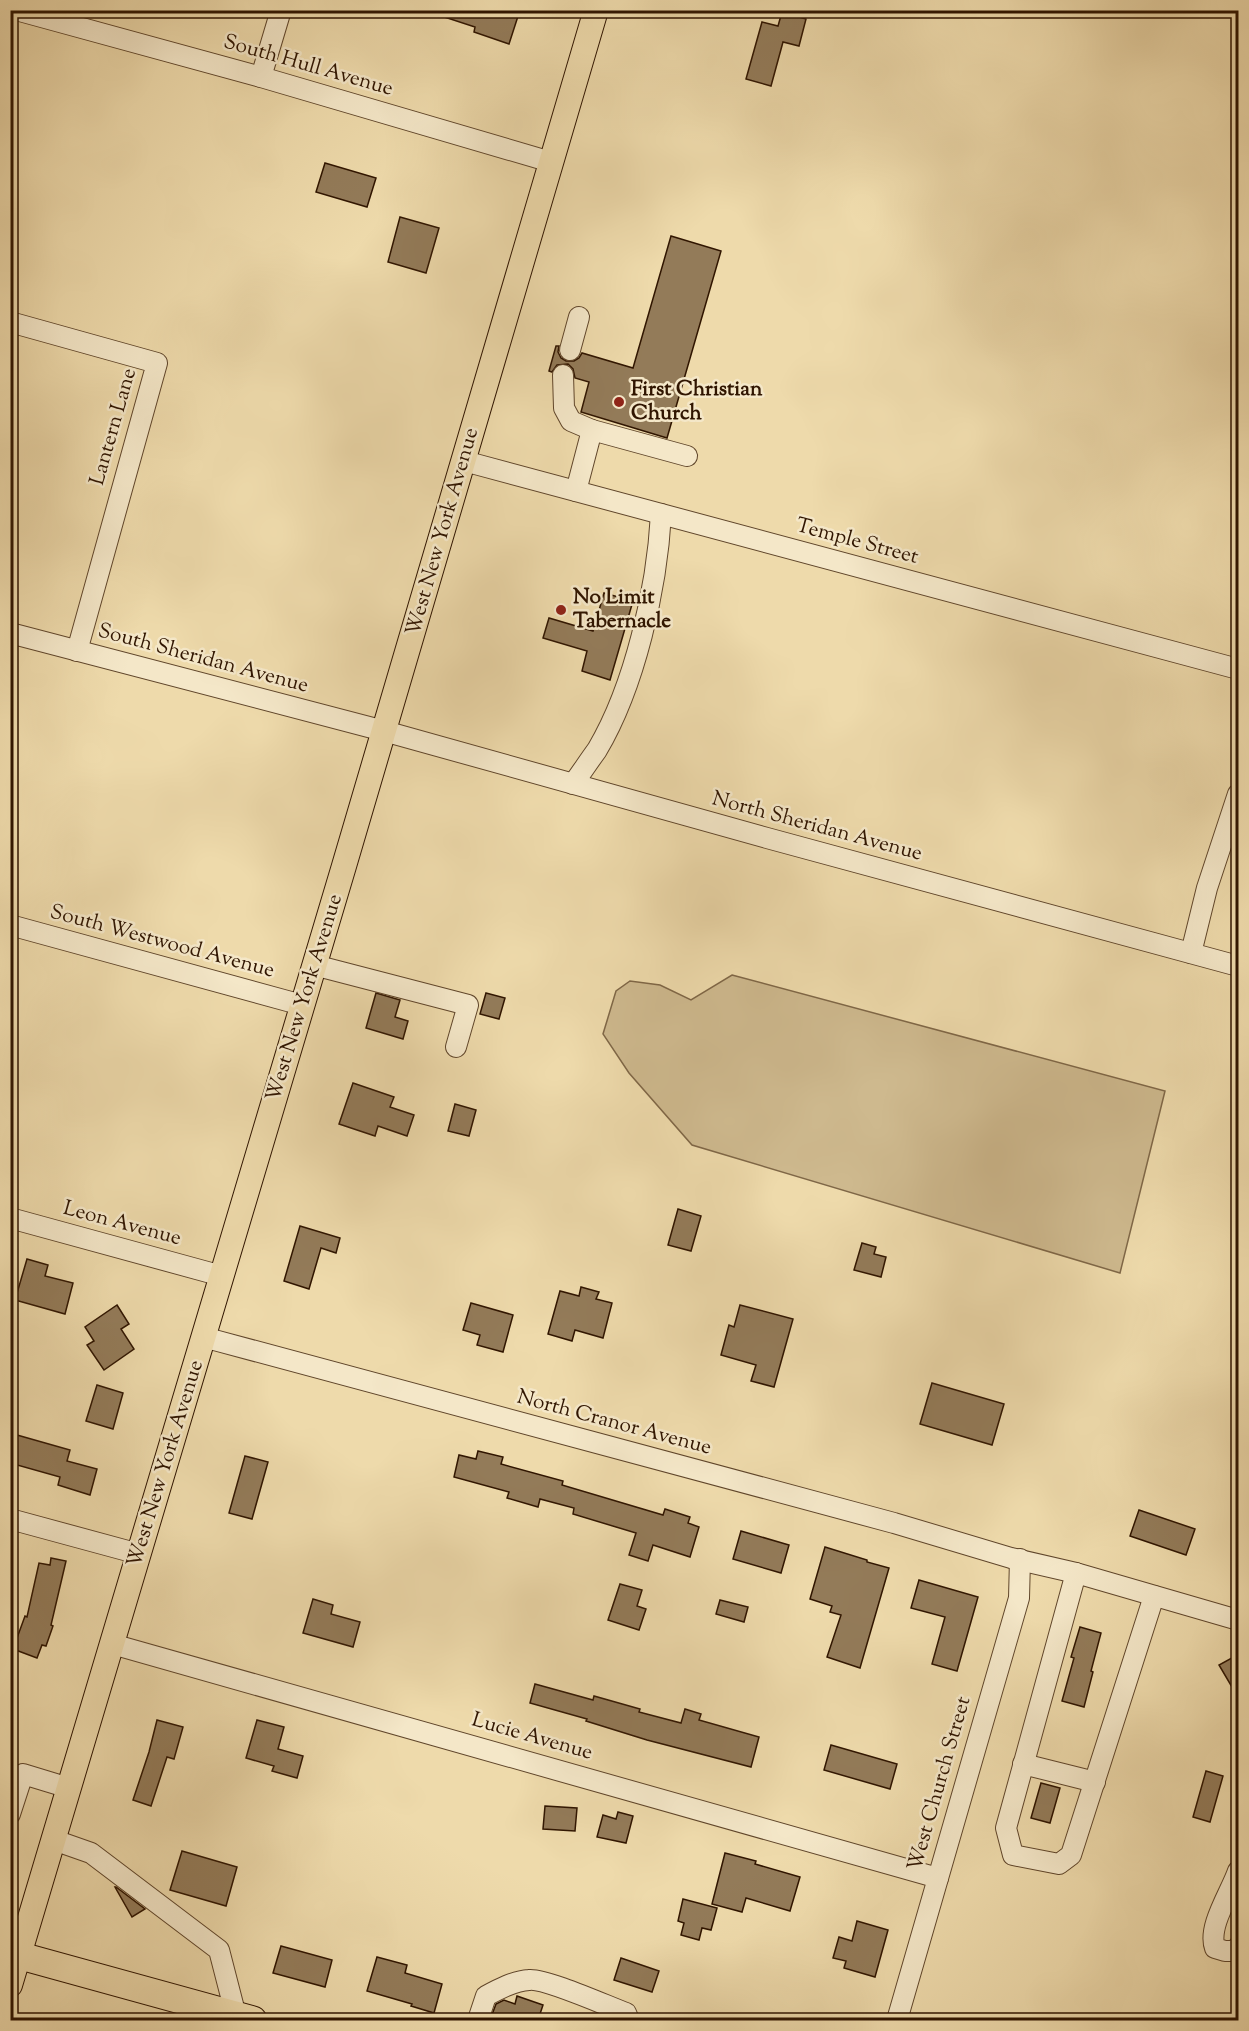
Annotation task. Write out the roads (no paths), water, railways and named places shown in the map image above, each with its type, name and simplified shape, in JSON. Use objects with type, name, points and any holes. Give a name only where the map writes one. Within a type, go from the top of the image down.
[{"type":"highway","points":[[15,1954],[245,2018]]},
{"type":"main road","name":"West New York Avenue","points":[[10,1985],[15,1954],[54,1840],[596,10]]},
{"type":"street","name":"South Hull Avenue","points":[[16,10],[261,77],[552,162]]},
{"type":"street","points":[[261,77],[281,10]]},
{"type":"street","points":[[570,350],[579,317]]},
{"type":"street","name":"Lantern Lane","points":[[10,322],[157,363],[77,651]]},
{"type":"street","points":[[563,375],[563,399],[571,421],[592,430],[687,456]]},
{"type":"street","points":[[576,491],[592,430]]},
{"type":"street","name":"Temple Street","points":[[464,461],[1239,669]]},
{"type":"street","points":[[573,784],[597,748],[624,690],[631,669],[646,618],[659,554],[661,514]]},
{"type":"street","name":"South Sheridan Avenue","points":[[10,633],[384,731]]},
{"type":"street","name":"North Sheridan Avenue","points":[[384,731],[1239,966]]},
{"type":"street","points":[[1191,953],[1207,888],[1239,794]]},
{"type":"street","name":"South Westwood Avenue","points":[[10,925],[302,1005]]},
{"type":"street","points":[[314,965],[468,1005],[456,1047]]},
{"type":"street","name":"Leon Avenue","points":[[10,1218],[222,1276]]},
{"type":"street","name":"North Cranor Avenue","points":[[203,1337],[894,1523],[1239,1620]]},
{"type":"street","points":[[10,1519],[139,1554]]},
{"type":"street","name":"West Church Street","points":[[897,2020],[1019,1598],[1016,1558]]},
{"type":"street","points":[[1076,1573],[1006,1828],[1013,1855],[1059,1864],[1071,1855],[1154,1596]]},
{"type":"street","name":"Lucie Avenue","points":[[112,1644],[938,1878]]},
{"type":"street","points":[[1023,1764],[1095,1782]]},
{"type":"street","points":[[10,1815],[23,1774],[69,1788]]},
{"type":"street","points":[[54,1840],[91,1853],[219,1950],[245,2018]]},
{"type":"street","points":[[1237,1886],[1214,1928],[1212,1940],[1215,1948],[1225,1951],[1236,1951],[1239,1947]]},
{"type":"street","points":[[478,2020],[486,1996],[502,1987],[531,1979],[559,1987],[626,2013],[629,2020]]},
{"type":"place","name":"First Christian Church","points":[[619,402]]},
{"type":"place","name":"No Limit Tabernacle","points":[[561,610]]}]
